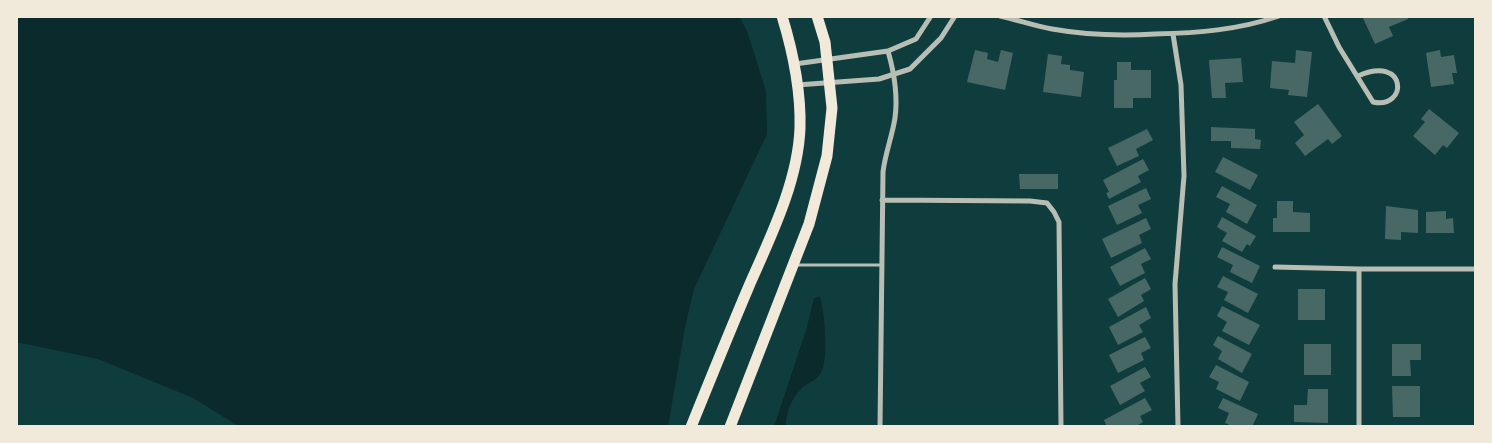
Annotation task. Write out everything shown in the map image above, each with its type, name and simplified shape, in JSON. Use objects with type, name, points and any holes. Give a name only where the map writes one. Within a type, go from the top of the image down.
[{"type":"main road","points":[[691,427],[772,234],[794,172],[800,128],[798,85],[795,64],[782,16]]},
{"type":"main road","points":[[730,427],[809,224],[827,156],[832,108],[825,42],[817,16]]},
{"type":"street","points":[[795,64],[888,51],[916,39],[931,16]]},
{"type":"street","points":[[798,85],[879,78],[910,69],[941,38],[955,16]]},
{"type":"street","points":[[1000,16],[1054,29],[1102,34],[1173,34],[1221,30],[1254,24],[1279,16]]},
{"type":"street","points":[[1324,16],[1339,47],[1373,102],[1384,103],[1391,101],[1395,96],[1397,91],[1396,80],[1392,74],[1386,71],[1370,71],[1358,76]]},
{"type":"street","points":[[1173,34],[1181,85],[1184,176],[1175,284],[1178,427]]},
{"type":"street","points":[[880,427],[882,172],[895,116],[894,74],[888,51]]},
{"type":"street","points":[[882,200],[1030,201],[1047,203],[1059,222],[1061,427]]},
{"type":"street","points":[[1276,267],[1359,270],[1476,269]]},
{"type":"street","points":[[1359,270],[1359,427]]},
{"type":"lane","points":[[793,265],[882,265]]},
{"type":"water","points":[[16,16],[739,16],[747,31],[766,91],[767,134],[694,289],[685,327],[668,427],[240,427],[193,398],[98,359],[16,342]]},
{"type":"water","points":[[820,297],[825,334],[825,356],[822,371],[818,377],[802,388],[795,396],[788,411],[786,427],[774,427],[807,327],[814,298]]},
{"type":"building","points":[[1362,16],[1407,16],[1408,19],[1389,27],[1393,36],[1375,44]]},
{"type":"building","points":[[975,50],[988,53],[987,59],[998,62],[1001,50],[1013,53],[1005,90],[967,82]]},
{"type":"building","points":[[1296,50],[1312,52],[1307,97],[1288,95],[1289,90],[1270,88],[1272,61],[1295,63]]},
{"type":"building","points":[[1440,50],[1441,57],[1454,55],[1457,73],[1452,73],[1454,84],[1431,87],[1426,53]]},
{"type":"building","points":[[1048,54],[1062,56],[1061,64],[1070,65],[1070,70],[1084,72],[1081,97],[1043,92]]},
{"type":"building","points":[[1241,58],[1243,82],[1225,83],[1226,98],[1212,98],[1209,60]]},
{"type":"building","points":[[1117,62],[1131,62],[1131,70],[1151,70],[1151,98],[1133,98],[1133,108],[1114,108],[1114,80],[1117,80]]},
{"type":"building","points":[[1318,104],[1342,136],[1332,144],[1328,139],[1305,156],[1295,143],[1304,135],[1294,122]]},
{"type":"building","points":[[1429,109],[1459,133],[1447,148],[1443,145],[1435,155],[1413,136],[1425,122],[1421,119]]},
{"type":"building","points":[[1211,127],[1255,129],[1255,139],[1261,140],[1260,149],[1231,148],[1231,141],[1211,141]]},
{"type":"building","points":[[1147,129],[1153,140],[1136,149],[1139,156],[1117,166],[1108,148]]},
{"type":"building","points":[[1223,157],[1258,175],[1250,190],[1215,172]]},
{"type":"building","points":[[1143,159],[1149,170],[1138,176],[1141,182],[1109,199],[1106,193],[1109,192],[1103,180]]},
{"type":"building","points":[[1019,174],[1058,174],[1058,189],[1020,189]]},
{"type":"building","points":[[1222,186],[1257,205],[1247,224],[1226,212],[1230,204],[1216,197]]},
{"type":"building","points":[[1146,188],[1151,199],[1138,205],[1142,213],[1117,225],[1108,206]]},
{"type":"building","points":[[1277,201],[1293,201],[1293,212],[1310,213],[1310,232],[1273,232],[1273,218],[1277,218]]},
{"type":"building","points":[[1386,206],[1418,210],[1418,233],[1401,232],[1401,240],[1385,239]]},
{"type":"building","points":[[1446,211],[1446,219],[1453,218],[1454,233],[1426,233],[1426,212]]},
{"type":"building","points":[[1222,217],[1256,236],[1250,246],[1247,244],[1242,252],[1222,241],[1227,233],[1217,227]]},
{"type":"building","points":[[1146,218],[1151,229],[1139,235],[1142,243],[1111,258],[1102,239]]},
{"type":"building","points":[[1222,247],[1260,266],[1252,283],[1230,272],[1233,265],[1217,257]]},
{"type":"building","points":[[1145,248],[1151,259],[1141,264],[1145,273],[1120,286],[1110,267]]},
{"type":"building","points":[[1223,276],[1258,294],[1248,313],[1224,300],[1228,292],[1217,287]]},
{"type":"building","points":[[1145,278],[1151,289],[1141,295],[1144,301],[1118,317],[1108,299]]},
{"type":"building","points":[[1298,289],[1325,289],[1325,320],[1298,320]]},
{"type":"building","points":[[1222,306],[1260,325],[1249,345],[1222,331],[1227,322],[1217,316]]},
{"type":"building","points":[[1146,307],[1151,318],[1139,325],[1143,332],[1118,345],[1109,327]]},
{"type":"building","points":[[1218,336],[1252,354],[1242,373],[1218,359],[1222,351],[1213,345]]},
{"type":"building","points":[[1145,337],[1151,348],[1141,353],[1144,360],[1118,373],[1109,355]]},
{"type":"building","points":[[1304,344],[1331,344],[1331,375],[1304,375]]},
{"type":"building","points":[[1392,344],[1421,344],[1421,360],[1410,360],[1411,376],[1392,376]]},
{"type":"building","points":[[1216,365],[1249,382],[1240,401],[1216,389],[1219,382],[1209,377]]},
{"type":"building","points":[[1145,367],[1151,377],[1140,383],[1145,391],[1120,405],[1110,386]]},
{"type":"building","points":[[1392,386],[1420,386],[1420,417],[1393,417]]},
{"type":"building","points":[[1308,389],[1328,389],[1328,423],[1294,422],[1294,405],[1307,405]]},
{"type":"building","points":[[1145,398],[1152,410],[1140,416],[1143,422],[1135,427],[1107,427],[1104,420]]},
{"type":"building","points":[[1223,398],[1258,414],[1252,427],[1234,427],[1225,423],[1229,413],[1218,408]]}]
